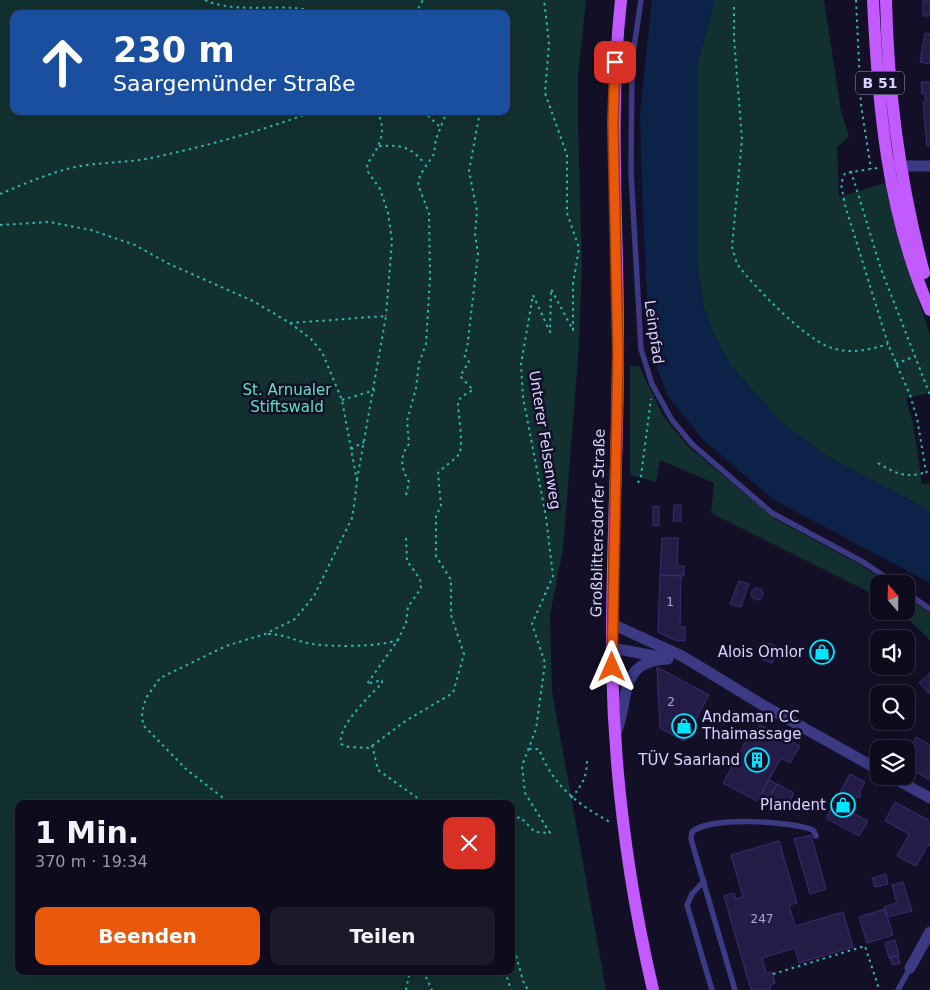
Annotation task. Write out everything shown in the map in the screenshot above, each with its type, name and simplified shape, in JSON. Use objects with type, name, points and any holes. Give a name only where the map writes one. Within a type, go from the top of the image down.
[{"type":"main road","name":"Großblittersdorfer Straße","points":[[620,0],[613,124],[618,354],[612,648],[619,784],[629,869],[653,990]]},
{"type":"main road","name":"B 51","points":[[873,0],[884,133],[895,166],[930,294]]},
{"type":"main road","name":"B 51","points":[[886,0],[895,166],[906,244],[918,283],[930,310]]},
{"type":"street","points":[[895,166],[930,166]]},
{"type":"street","points":[[612,624],[682,656],[696,667],[870,765]]},
{"type":"street","points":[[612,648],[668,659],[696,667]]},
{"type":"street","points":[[616,733],[622,720],[626,683],[631,674],[639,667],[653,661],[668,659]]},
{"type":"street","points":[[906,785],[930,798]]},
{"type":"street","points":[[910,968],[930,932]]},
{"type":"lane","name":"Leinpfad","points":[[640,0],[632,61],[632,172],[640,349],[652,384],[677,426],[714,464],[778,517],[863,562],[882,575]]},
{"type":"lane","points":[[915,598],[930,609]]},
{"type":"lane","points":[[735,990],[691,839],[692,832],[702,824],[742,822],[784,824],[808,828],[813,830],[816,836]]},
{"type":"lane","points":[[704,881],[692,894],[688,906],[712,990]]},
{"type":"lane","points":[[898,990],[910,968]]},
{"type":"path","points":[[204,0],[212,4],[234,7],[297,8],[307,10]]},
{"type":"path","name":"Unterer Felsenweg","points":[[528,749],[536,729],[545,663],[532,624],[553,576],[546,517],[523,398],[521,364],[533,294],[550,332],[551,289],[573,330],[574,284],[579,248],[566,213],[567,155],[545,93],[549,43],[544,0]]},
{"type":"path","points":[[856,0],[861,105],[871,168]]},
{"type":"path","points":[[734,7],[734,38],[742,139],[732,246],[737,263],[778,307],[820,344],[856,352],[888,344]]},
{"type":"path","points":[[0,194],[45,176],[76,167],[128,162],[197,148],[262,130],[304,115]]},
{"type":"path","points":[[226,800],[187,770],[143,725],[142,712],[146,698],[160,678],[226,646],[265,634],[295,619],[314,596],[352,518],[386,316],[392,241],[388,213],[380,189],[368,172],[367,164],[379,146],[382,134],[379,115]]},
{"type":"path","points":[[427,115],[441,128]]},
{"type":"path","points":[[406,495],[409,482],[403,472],[401,462],[403,452],[409,444],[407,421],[416,388],[419,363],[426,344],[430,278],[429,213],[418,184],[420,175],[434,154],[446,115]]},
{"type":"path","points":[[406,538],[407,560],[420,578],[421,588],[408,607],[406,623],[398,640],[367,684],[380,680],[382,680],[382,683],[344,727],[340,738],[341,744],[349,747],[369,748],[407,720],[453,693],[464,654],[451,615],[451,580],[436,556],[435,549],[436,516],[441,506],[438,473],[458,455],[460,447],[458,402],[461,397],[473,390],[460,376],[469,362],[464,355],[467,349],[478,254],[475,234],[476,211],[469,171],[477,115]]},
{"type":"path","points":[[379,146],[396,145],[412,149],[426,164]]},
{"type":"path","points":[[895,166],[851,172],[845,174],[842,178],[845,205],[888,344],[910,395],[917,418],[926,472]]},
{"type":"path","points":[[851,172],[881,270],[930,394]]},
{"type":"path","points":[[0,225],[49,222],[91,230],[136,245],[169,264],[254,301],[290,322],[311,339],[322,352],[342,400],[357,481]]},
{"type":"path","points":[[290,322],[386,316]]},
{"type":"path","points":[[895,364],[915,356]]},
{"type":"path","points":[[638,483],[641,476],[652,384]]},
{"type":"path","points":[[342,400],[374,390]]},
{"type":"path","points":[[351,449],[364,442]]},
{"type":"path","points":[[878,463],[903,476],[930,471]]},
{"type":"path","points":[[265,634],[282,634],[312,644],[385,644],[398,640]]},
{"type":"path","points":[[372,745],[378,770],[420,800]]},
{"type":"path","points":[[515,819],[520,817],[535,832],[550,833],[525,793],[522,766],[528,749],[539,749],[548,771],[571,798],[613,823]]},
{"type":"path","points":[[571,798],[584,783],[588,771],[587,759]]},
{"type":"path","points":[[773,974],[865,946],[879,989]]},
{"type":"path","points":[[515,952],[523,981],[528,990]]},
{"type":"path","points":[[406,990],[409,975]]},
{"type":"path","points":[[424,975],[432,990]]},
{"type":"path","points":[[506,975],[511,990]]},
{"type":"green space","name":"St. Arnualer Stiftswald","points":[[0,0],[586,0],[578,77],[582,262],[579,345],[563,549],[550,615],[552,691],[606,990],[0,990]]},
{"type":"green space","points":[[715,0],[824,0],[841,111],[849,137],[837,147],[839,197],[885,183],[895,227],[930,335],[930,393],[906,398],[913,423],[922,484],[930,484],[930,511],[825,455],[781,422],[731,366],[712,331],[704,308],[698,271],[697,64]]},
{"type":"green space","points":[[630,366],[639,366],[664,417],[688,446],[775,519],[861,565],[875,575],[870,575],[870,592],[711,513],[714,483],[660,460],[656,482],[630,475]]},
{"type":"green space","points":[[915,602],[930,613],[930,640],[909,620],[915,620]]},
{"type":"water","points":[[652,0],[715,0],[697,64],[698,271],[704,308],[712,331],[731,366],[781,422],[825,455],[930,511],[930,583],[774,500],[701,438],[666,393],[649,344],[640,114]]},
{"type":"building","points":[[923,0],[930,0],[930,16],[923,16]]},
{"type":"building","points":[[925,33],[930,34],[930,64],[920,62]]},
{"type":"building","points":[[921,82],[930,82],[930,146],[927,146],[923,102],[926,102],[925,94],[922,94]]},
{"type":"building","points":[[674,505],[681,505],[681,521],[673,521]]},
{"type":"building","points":[[653,506],[659,506],[659,526],[653,526]]},
{"type":"building","points":[[662,538],[678,538],[677,566],[684,566],[684,576],[660,575]]},
{"type":"building","points":[[660,575],[681,576],[680,627],[685,627],[685,641],[674,640],[658,632]]},
{"type":"building","points":[[739,581],[749,584],[741,607],[730,604]]},
{"type":"building","points":[[755,588],[759,588],[763,594],[759,600],[755,600],[751,596],[751,592]]},
{"type":"building","points":[[769,643],[778,647],[772,663],[763,660]]},
{"type":"building","points":[[657,667],[709,695],[684,741],[660,728]]},
{"type":"building","points":[[930,673],[930,694],[919,683]]},
{"type":"building","name":"TÜV Saarland","points":[[760,725],[800,746],[790,763],[781,758],[757,801],[723,783],[747,739],[751,741]]},
{"type":"building","points":[[916,737],[930,745],[930,780],[915,772],[914,740]]},
{"type":"building","name":"Plandent","points":[[850,774],[865,782],[859,793],[861,795],[859,798],[857,796],[847,815],[850,817],[853,813],[868,821],[859,836],[826,818]]},
{"type":"building","points":[[769,780],[777,784],[770,797],[762,793]]},
{"type":"building","points":[[777,784],[794,793],[790,802],[781,797],[777,806],[768,801]]},
{"type":"building","points":[[895,802],[930,821],[930,846],[928,845],[916,866],[897,856],[909,834],[885,821]]},
{"type":"building","points":[[811,835],[826,889],[810,894],[794,839]]},
{"type":"building","points":[[779,841],[797,903],[789,905],[795,926],[843,912],[853,947],[799,963],[795,948],[762,958],[766,973],[772,972],[775,983],[770,985],[771,990],[751,990],[724,896],[734,893],[736,899],[743,897],[731,855]]},
{"type":"building","points":[[886,874],[888,884],[875,887],[872,878]]},
{"type":"building","points":[[903,882],[912,911],[887,917],[884,907],[897,903],[892,885]]},
{"type":"building","points":[[885,909],[893,935],[867,943],[859,917]]},
{"type":"building","points":[[895,940],[899,955],[889,958],[885,943]]},
{"type":"building","points":[[898,955],[900,963],[893,965],[890,957]]},
{"type":"place","name":"Alois Omlor","points":[[822,652]]},
{"type":"place","name":"Andaman CC Thaimassage","points":[[684,726]]},
{"type":"place","name":"TÜV Saarland","points":[[757,760]]},
{"type":"place","name":"Plandent","points":[[843,805]]},
{"type":"route","points":[[612,667],[618,354],[613,124],[615,62]]}]
